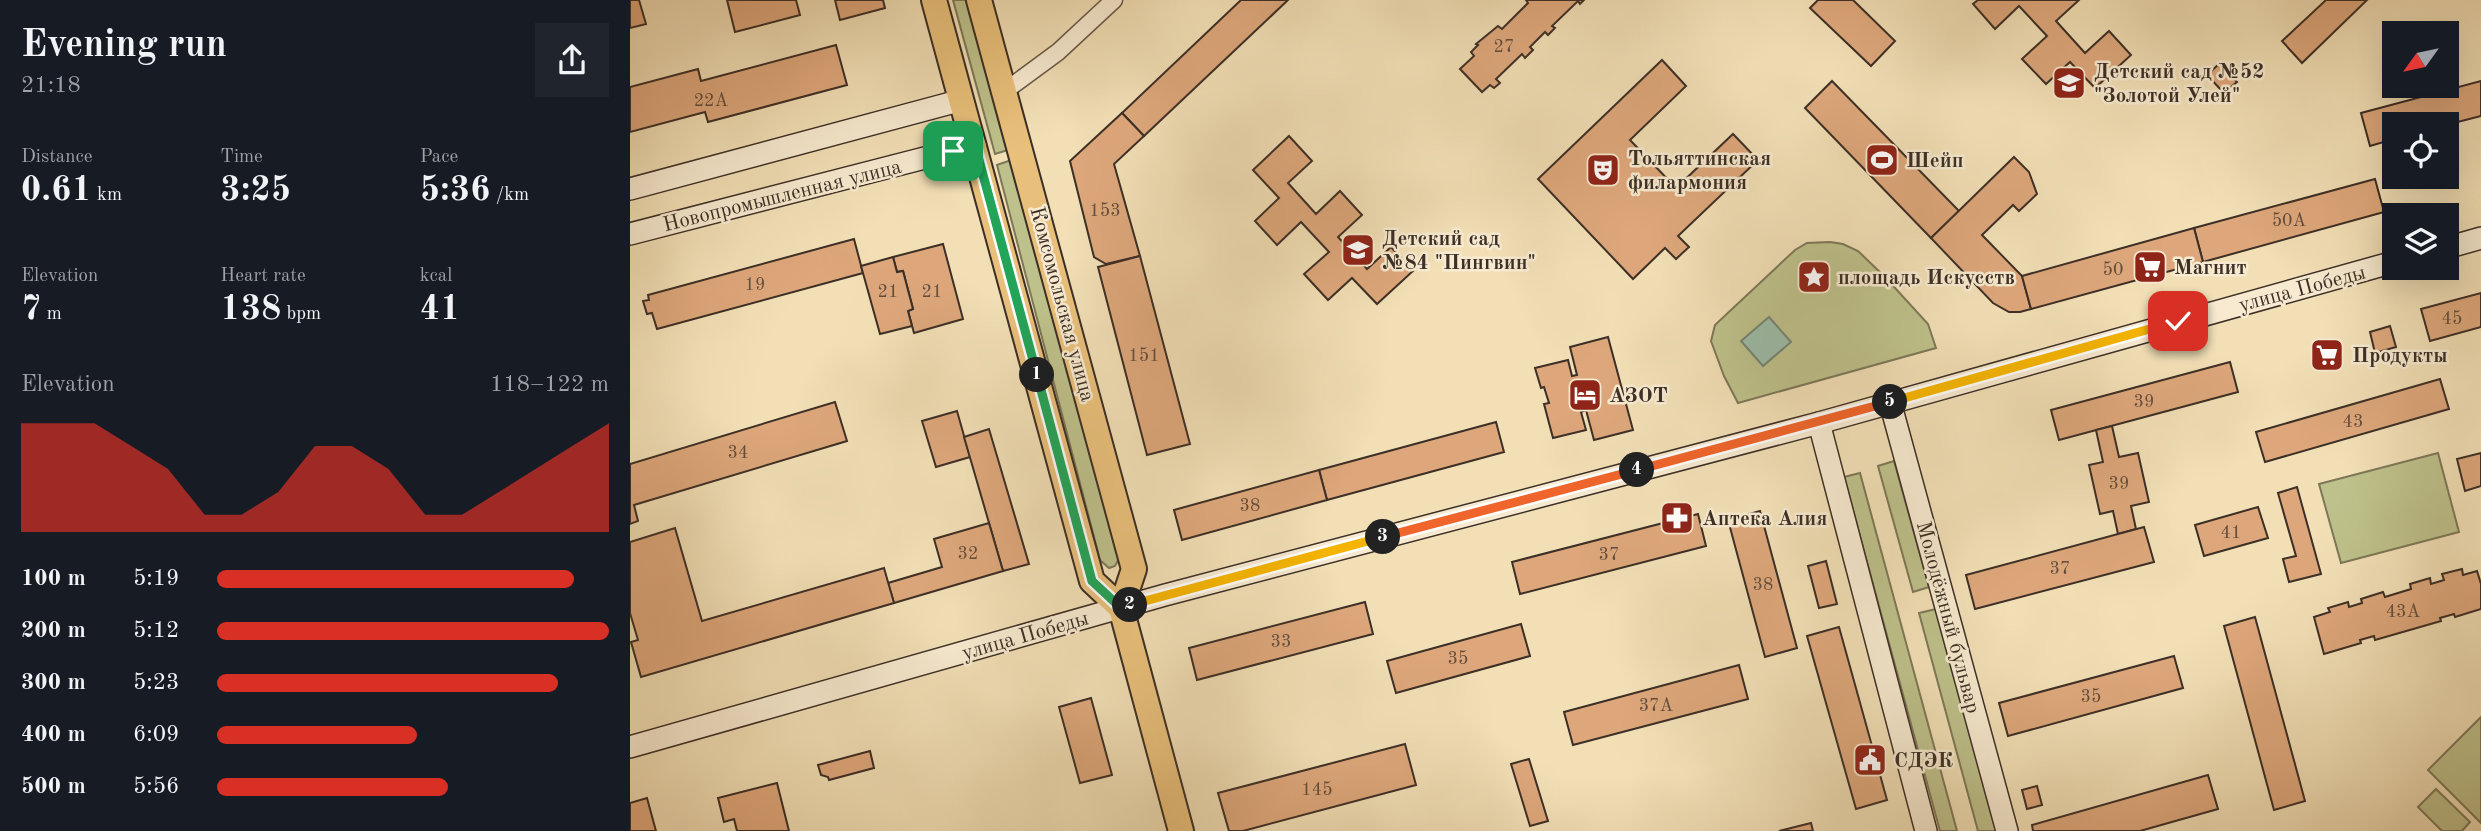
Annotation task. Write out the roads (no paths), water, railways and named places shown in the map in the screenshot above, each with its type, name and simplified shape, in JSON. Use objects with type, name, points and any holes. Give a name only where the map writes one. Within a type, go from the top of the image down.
[{"type":"main road","name":"Комсомольская улица","points":[[934,0],[1092,581],[1121,608],[1135,569],[979,0]]},
{"type":"main road","name":"Новопромышленная улица","points":[[630,189],[962,100]]},
{"type":"main road","name":"Новопромышленная улица","points":[[630,234],[975,145]]},
{"type":"main road","points":[[2459,244],[2481,238]]},
{"type":"main road","name":"улица Победы","points":[[630,747],[1121,608],[1819,423],[2382,265]]},
{"type":"main road","name":"Молодёжный бульвар","points":[[1890,402],[2007,831]]},
{"type":"main road","points":[[1819,423],[1926,831]]},
{"type":"main road","points":[[1121,608],[1181,831]]},
{"type":"street","points":[[1005,91],[1058,52],[1114,0]]},
{"type":"place","name":"Детский сад №52 \"Золотой Улей\"","points":[[2069,83]]},
{"type":"place","name":"Шейп","points":[[1882,160]]},
{"type":"place","name":"Тольяттинская филармония","points":[[1603,170]]},
{"type":"place","name":"Детский сад №84 \"Пингвин\"","points":[[1358,250]]},
{"type":"place","name":"Магнит","points":[[2150,267]]},
{"type":"place","name":"площадь Искусств","points":[[1814,277]]},
{"type":"place","name":"Продукты","points":[[2327,355]]},
{"type":"place","name":"АЗОТ","points":[[1585,395]]},
{"type":"place","name":"Аптека Алия","points":[[1677,518]]},
{"type":"place","name":"СДЭК","points":[[1870,760]]}]
